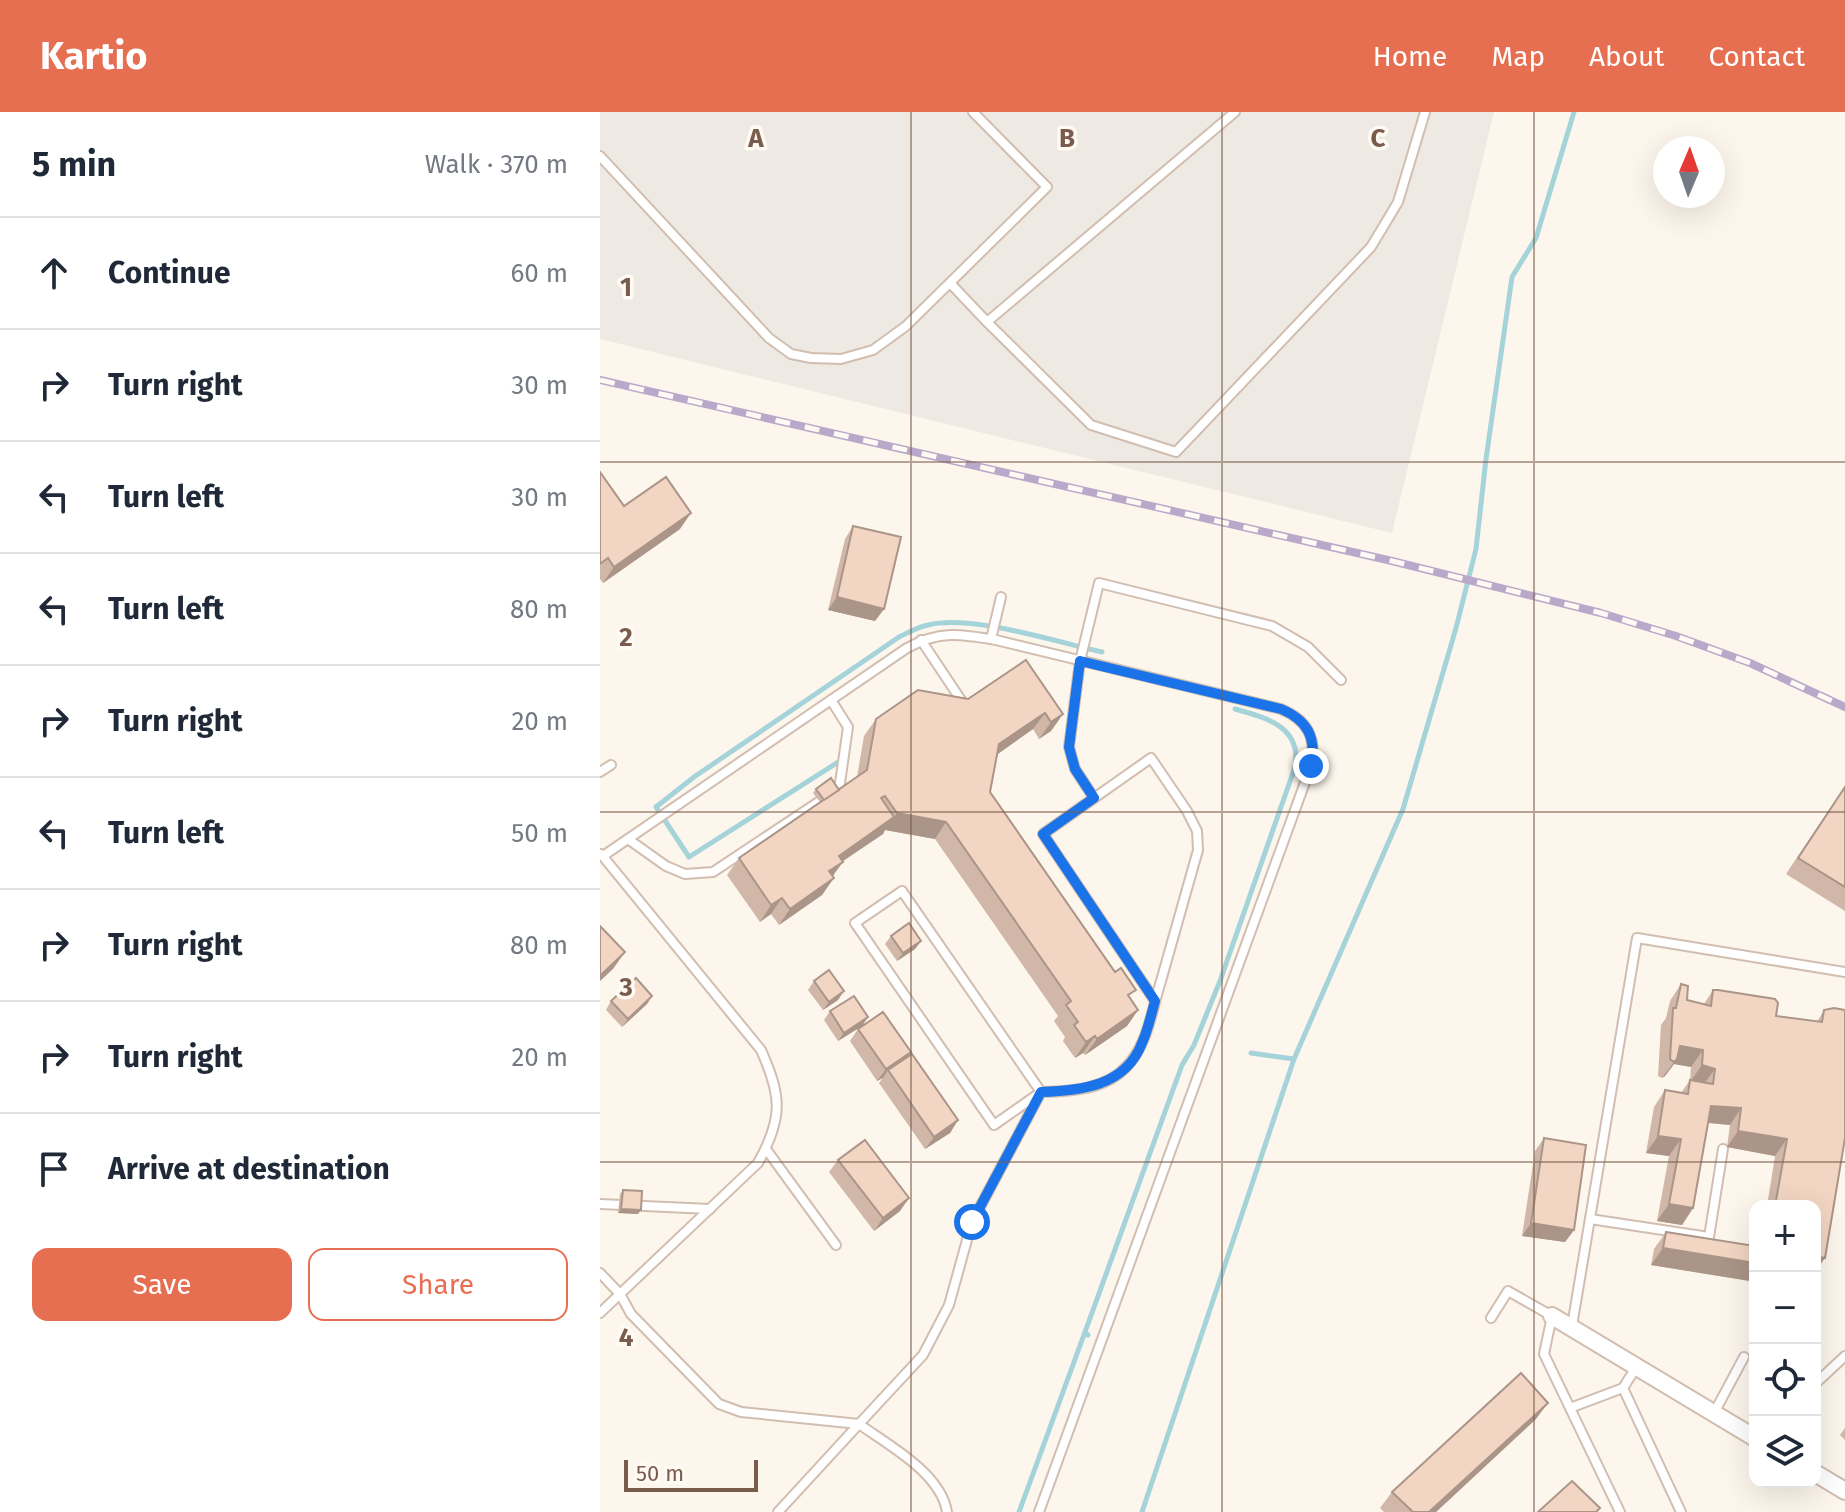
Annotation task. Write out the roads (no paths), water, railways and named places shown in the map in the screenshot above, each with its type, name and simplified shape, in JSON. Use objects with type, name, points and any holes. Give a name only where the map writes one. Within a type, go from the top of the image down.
[{"type":"street","points":[[1552,1316],[1749,1434]]},
{"type":"street","points":[[1821,1477],[1845,1491]]},
{"type":"lane","points":[[600,156],[769,338],[791,354],[841,359],[873,350],[906,326],[1047,187],[973,112]]},
{"type":"lane","points":[[987,322],[1235,112]]},
{"type":"lane","points":[[950,283],[1091,425],[1176,452],[1371,247],[1398,202],[1425,112]]},
{"type":"lane","points":[[1094,798],[1075,769],[1069,747],[1080,661],[1099,583],[1272,626],[1308,647],[1341,680]]},
{"type":"lane","points":[[991,639],[1001,597]]},
{"type":"lane","points":[[600,1313],[758,1163],[774,1133],[778,1098],[761,1050],[602,854],[921,640],[933,636],[952,634],[991,639],[1281,709],[1295,715],[1311,733],[1313,754],[1039,1512]]},
{"type":"lane","points":[[921,640],[965,706]]},
{"type":"lane","points":[[628,839],[666,866],[685,874],[713,872],[835,791],[840,783],[848,727],[831,700]]},
{"type":"lane","points":[[1041,1092],[902,891],[855,923],[994,1125],[1041,1092],[1075,1091],[1100,1085],[1126,1068],[1142,1046],[1155,1001],[1198,850],[1197,831],[1187,811],[1151,758],[1043,834],[1155,1001]]},
{"type":"lane","points":[[600,772],[611,765]]},
{"type":"lane","points":[[1572,1326],[1637,938],[1845,972]]},
{"type":"lane","points":[[778,1512],[923,1355],[949,1305],[972,1222],[1041,1092]]},
{"type":"lane","points":[[766,1149],[836,1245]]},
{"type":"lane","points":[[1590,1219],[1709,1237],[1723,1149]]},
{"type":"lane","points":[[600,1204],[710,1209]]},
{"type":"lane","points":[[600,1273],[620,1294],[631,1314],[719,1404],[741,1412],[859,1424],[923,1470],[946,1505],[947,1512]]},
{"type":"lane","points":[[1491,1318],[1508,1291],[1552,1316],[1544,1354],[1620,1512]]},
{"type":"lane","points":[[1821,1378],[1845,1356]]},
{"type":"lane","points":[[1714,1413],[1744,1357]]},
{"type":"lane","points":[[1570,1408],[1623,1388],[1637,1366]]},
{"type":"lane","points":[[1623,1388],[1681,1512]]},
{"type":"waterway","points":[[1142,1512],[1294,1059],[1403,809],[1476,549],[1512,277],[1536,238],[1574,112]]},
{"type":"waterway","points":[[843,759],[689,857],[656,807],[694,777],[899,637],[921,627],[946,623],[990,626],[1102,652]]},
{"type":"waterway","points":[[1085,1332],[1182,1065],[1194,1045],[1220,981],[1295,767],[1296,753],[1288,733],[1259,716],[1235,709]]},
{"type":"waterway","points":[[1251,1053],[1294,1059]]},
{"type":"waterway","points":[[1019,1512],[1085,1332],[1088,1335]]},
{"type":"railway","points":[[600,380],[1392,561],[1601,613],[1750,663],[1845,707]]}]
